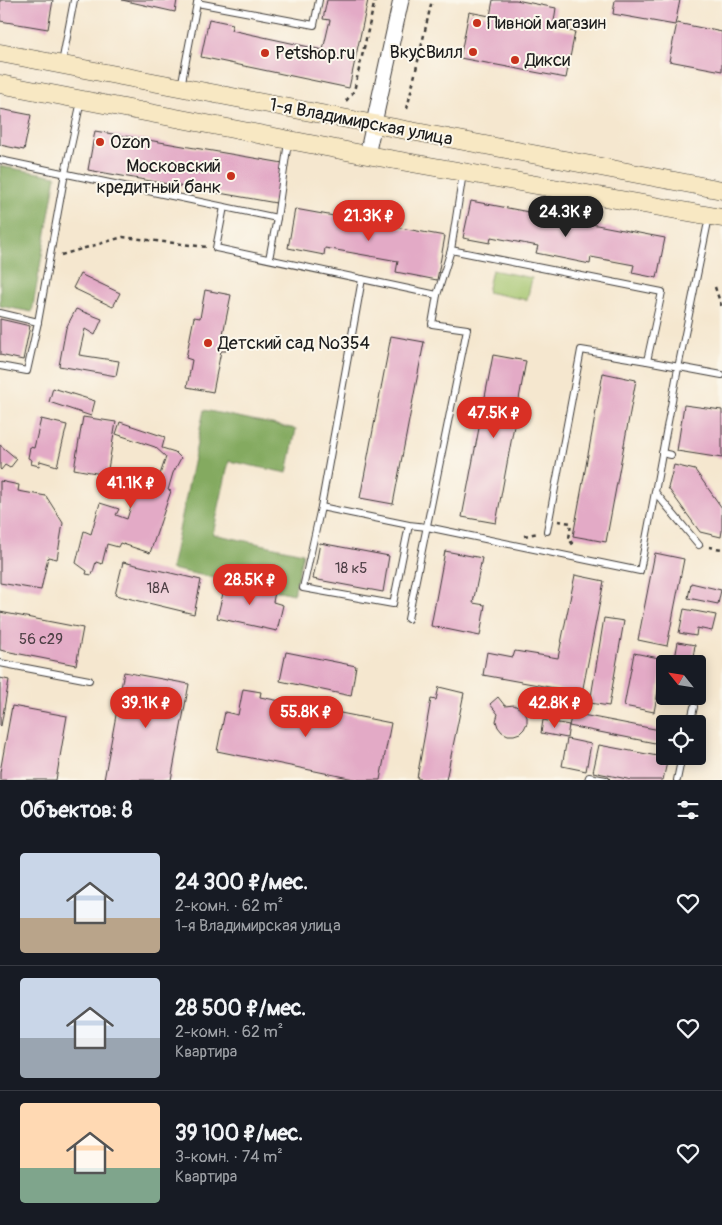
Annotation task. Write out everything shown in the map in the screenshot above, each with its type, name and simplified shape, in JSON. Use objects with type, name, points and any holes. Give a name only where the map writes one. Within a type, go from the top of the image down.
[{"type":"main road","name":"1-я Владимирская улица","points":[[0,53],[722,190]]},
{"type":"main road","name":"1-я Владимирская улица","points":[[0,84],[367,155],[715,217]]},
{"type":"street","points":[[367,155],[401,0]]},
{"type":"lane","points":[[62,65],[74,0]]},
{"type":"lane","points":[[181,88],[198,1],[314,25],[319,0]]},
{"type":"lane","points":[[0,366],[27,371],[38,322],[65,173],[82,100]]},
{"type":"lane","points":[[269,259],[288,139]]},
{"type":"lane","points":[[0,160],[276,218]]},
{"type":"lane","points":[[408,619],[467,330],[432,324],[437,295],[451,250],[463,172]]},
{"type":"lane","points":[[224,207],[216,248],[437,295]]},
{"type":"lane","points":[[321,507],[640,571],[678,368],[715,217]]},
{"type":"lane","points":[[451,250],[662,292],[647,361]]},
{"type":"lane","points":[[362,279],[321,507],[303,588],[393,604],[409,525]]},
{"type":"lane","points":[[0,313],[38,322]]},
{"type":"lane","points":[[547,531],[581,350],[722,375]]},
{"type":"lane","points":[[662,453],[670,455]]},
{"type":"lane","points":[[655,492],[699,545]]},
{"type":"lane","points":[[0,663],[89,680]]},
{"type":"lane","points":[[692,715],[694,707]]},
{"type":"lane","points":[[677,780],[680,765]]},
{"type":"lane","points":[[588,780],[589,776],[606,780]]},
{"type":"path","points":[[346,101],[354,91],[375,0]]},
{"type":"path","points":[[408,109],[432,0]]},
{"type":"path","points":[[50,259],[123,237],[216,248]]},
{"type":"path","points":[[715,287],[722,308]]},
{"type":"path","points":[[550,519],[571,523],[569,540],[583,559]]},
{"type":"green space","points":[[0,166],[56,176],[32,312],[0,306]]},
{"type":"green space","points":[[492,270],[532,278],[527,300],[487,292]]},
{"type":"green space","points":[[204,410],[296,429],[287,473],[229,461],[213,534],[303,553],[294,594],[171,569]]},
{"type":"building","points":[[0,0],[53,0],[48,29],[0,21]]},
{"type":"building","points":[[122,0],[177,0],[175,12]]},
{"type":"building","points":[[327,0],[368,0],[349,88],[201,57],[209,19],[233,24],[231,30],[323,50],[330,20],[323,19]]},
{"type":"building","points":[[493,0],[516,0],[556,8],[553,28],[575,32],[566,78],[460,58],[469,12],[490,16]]},
{"type":"building","points":[[615,0],[680,0],[675,25],[613,14]]},
{"type":"building","points":[[677,23],[722,32],[722,71],[669,61]]},
{"type":"building","points":[[0,109],[31,115],[24,150],[0,145]]},
{"type":"building","points":[[95,131],[283,163],[276,203],[88,170]]},
{"type":"building","points":[[471,201],[665,238],[657,278],[632,273],[634,265],[591,257],[590,264],[536,253],[538,246],[491,237],[490,243],[463,238]]},
{"type":"building","points":[[295,209],[445,236],[437,280],[396,272],[398,261],[325,248],[324,255],[288,248]]},
{"type":"building","points":[[80,274],[120,293],[113,307],[73,288]]},
{"type":"building","name":"Детский сад №354","points":[[205,290],[231,295],[223,334],[229,335],[226,351],[221,351],[213,392],[187,387],[192,360],[186,358],[194,317],[200,318]]},
{"type":"building","points":[[76,309],[102,319],[95,335],[85,329],[79,355],[119,361],[116,376],[59,366],[66,328]]},
{"type":"building","points":[[0,319],[30,326],[23,360],[0,355]]},
{"type":"building","points":[[391,336],[424,342],[393,504],[360,498]]},
{"type":"building","points":[[493,355],[526,361],[496,523],[462,517]]},
{"type":"building","points":[[603,373],[636,380],[606,542],[573,536]]},
{"type":"building","points":[[53,388],[95,401],[91,416],[49,402]]},
{"type":"building","points":[[684,405],[722,410],[722,458],[677,451]]},
{"type":"building","points":[[83,417],[116,422],[107,475],[74,469]]},
{"type":"building","points":[[41,419],[67,425],[57,466],[40,461],[39,466],[31,464],[32,460],[28,458],[30,447],[34,448]]},
{"type":"building","points":[[120,422],[165,437],[162,448],[175,452],[181,458],[173,473],[168,490],[171,491],[150,553],[120,543],[118,547],[107,544],[102,564],[96,562],[92,575],[86,574],[87,571],[76,563],[84,531],[91,534],[100,503],[119,509],[116,515],[127,519],[139,481],[156,486],[166,457],[155,447],[116,434]]},
{"type":"building","points":[[0,445],[17,459],[10,468],[5,465],[0,469]]},
{"type":"building","points":[[674,465],[695,470],[722,508],[721,537],[700,532],[668,488]]},
{"type":"building","points":[[0,481],[19,485],[18,491],[46,496],[63,523],[57,559],[48,557],[41,590],[0,583]]},
{"type":"building","points":[[320,543],[389,556],[383,592],[313,579]]},
{"type":"building","points":[[445,551],[482,558],[473,603],[485,605],[480,636],[431,626]]},
{"type":"building","points":[[655,553],[684,559],[667,646],[638,640]]},
{"type":"building","points":[[123,562],[201,580],[194,614],[115,595]]},
{"type":"building","points":[[575,575],[604,581],[582,693],[483,675],[487,652],[513,657],[515,651],[558,658]]},
{"type":"building","points":[[226,581],[275,592],[273,602],[283,605],[277,631],[217,618]]},
{"type":"building","points":[[691,583],[721,590],[718,604],[688,598]]},
{"type":"building","points":[[684,609],[716,615],[712,631],[697,628],[696,636],[679,633]]},
{"type":"building","points":[[0,612],[83,628],[76,665],[0,650]]},
{"type":"building","points":[[604,618],[624,621],[609,706],[590,703]]},
{"type":"building","points":[[678,642],[695,645],[693,655],[676,655]]},
{"type":"building","points":[[286,652],[356,666],[351,696],[280,681]]},
{"type":"building","points":[[634,653],[656,657],[656,701],[654,712],[624,706]]},
{"type":"building","points":[[124,672],[189,684],[171,780],[104,780]]},
{"type":"building","points":[[0,678],[9,680],[1,726],[0,725]]},
{"type":"building","points":[[439,687],[464,693],[446,780],[425,780],[417,778],[431,699],[436,700]]},
{"type":"building","points":[[243,689],[261,692],[260,697],[391,723],[380,780],[359,780],[217,751],[225,712],[238,715]]},
{"type":"building","points":[[498,697],[505,706],[514,705],[524,711],[527,723],[520,733],[508,735],[498,727],[496,721],[498,714],[490,704]]},
{"type":"building","points":[[12,706],[67,716],[56,780],[0,780]]},
{"type":"building","points":[[572,713],[656,729],[656,743],[569,726]]},
{"type":"building","points":[[543,720],[569,725],[567,738],[541,733]]},
{"type":"building","points":[[567,739],[591,744],[586,771],[562,766]]},
{"type":"building","points":[[599,745],[656,756],[656,765],[666,765],[663,780],[632,780],[593,772]]},
{"type":"place","name":"Пивной магазин","points":[[477,23]]},
{"type":"place","name":"ВкусВилл","points":[[473,52]]},
{"type":"place","name":"Petshop.ru","points":[[265,53]]},
{"type":"place","name":"Дикси","points":[[515,60]]},
{"type":"place","name":"Ozon","points":[[100,142]]},
{"type":"place","name":"Московский кредитный банк","points":[[231,176]]},
{"type":"place","name":"Детский сад №354","points":[[208,343]]}]
